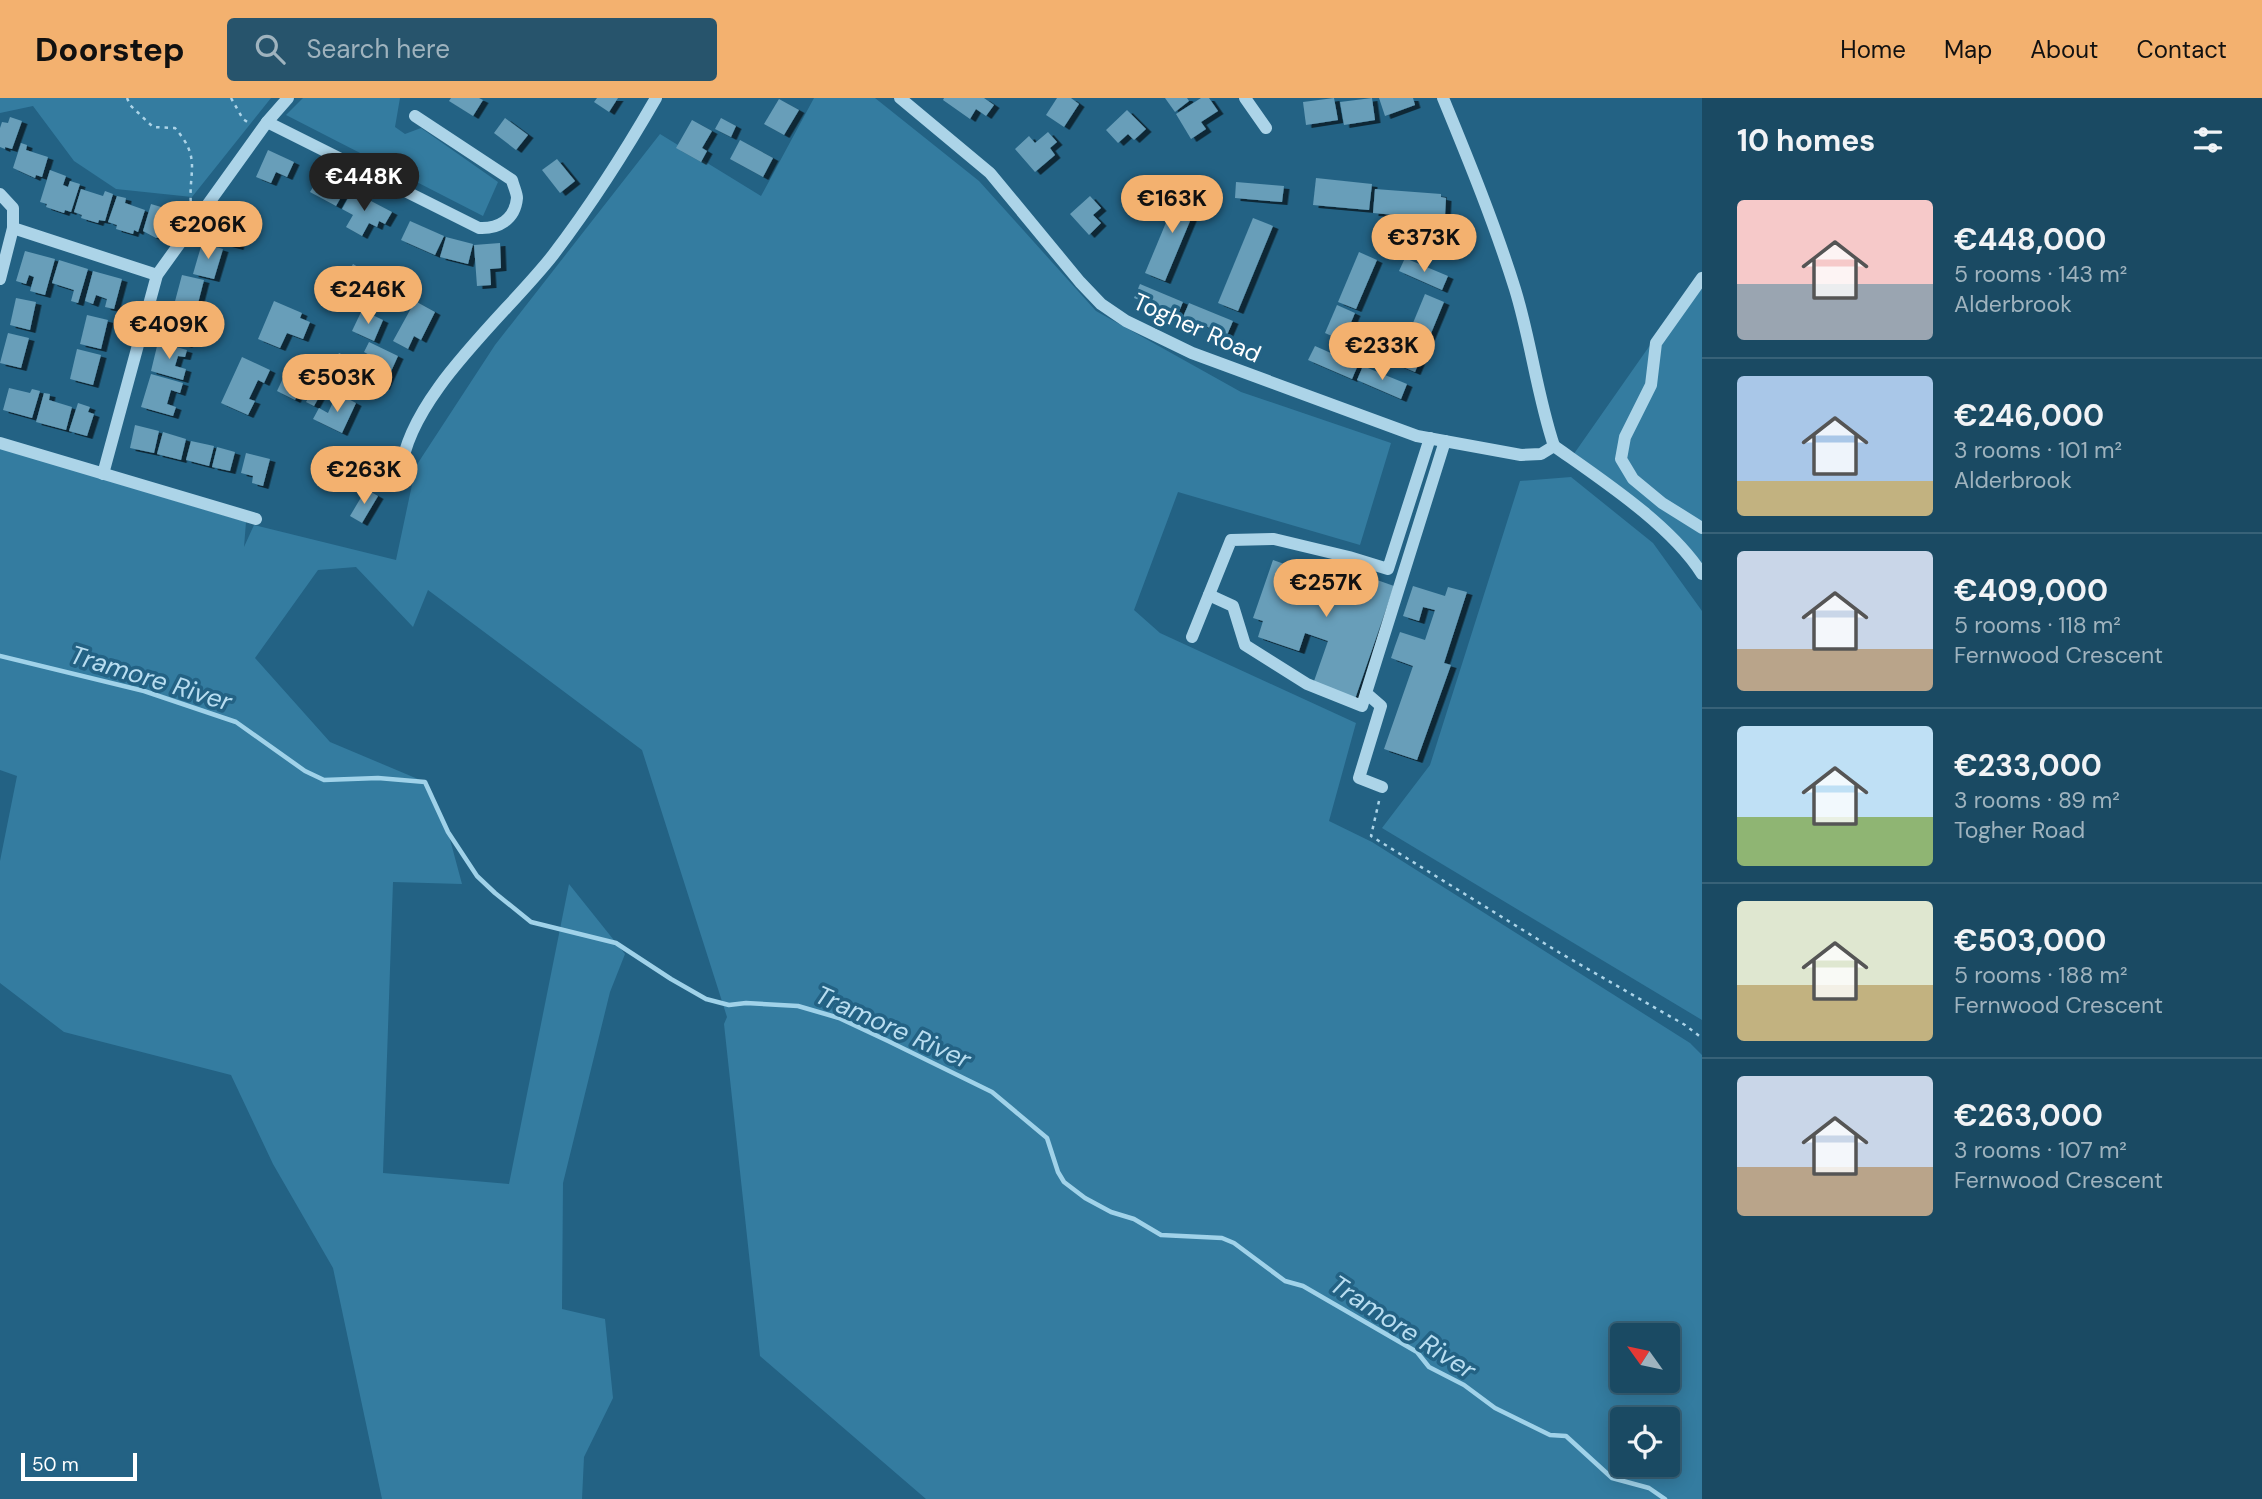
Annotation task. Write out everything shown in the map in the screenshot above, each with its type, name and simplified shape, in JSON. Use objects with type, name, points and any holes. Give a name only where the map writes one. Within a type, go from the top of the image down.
[{"type":"street","points":[[103,474],[157,275],[263,127],[288,98]]},
{"type":"street","points":[[401,471],[403,455],[417,422],[443,383],[553,254],[598,191],[656,98]]},
{"type":"street","name":"Togher Road","points":[[900,98],[990,173],[1080,282],[1101,304],[1126,321],[1234,370],[1417,436],[1521,455],[1541,454],[1554,446]]},
{"type":"street","points":[[1245,98],[1266,128]]},
{"type":"street","points":[[1443,98],[1516,291],[1545,420],[1554,446],[1653,521],[1700,565]]},
{"type":"street","points":[[263,127],[479,228],[495,229],[508,218],[517,197],[512,180],[415,116]]},
{"type":"street","points":[[0,194],[13,208],[13,228],[0,279]]},
{"type":"street","points":[[13,228],[157,275]]},
{"type":"street","points":[[1702,278],[1656,343],[1651,384],[1625,437],[1621,459],[1633,479],[1662,503],[1702,528]]},
{"type":"street","points":[[1192,636],[1231,540],[1274,539],[1349,556],[1388,569],[1430,438]]},
{"type":"street","points":[[1209,595],[1233,606],[1245,645],[1307,684],[1362,706],[1445,441]]},
{"type":"street","points":[[0,443],[256,519]]},
{"type":"street","points":[[1366,693],[1381,706],[1359,778],[1382,787]]},
{"type":"path","points":[[127,98],[130,106],[153,127],[175,128],[189,144],[194,173],[190,204],[202,212]]},
{"type":"path","points":[[231,98],[243,118],[263,127]]},
{"type":"path","points":[[1382,787],[1371,836],[1560,953],[1685,1025],[1702,1038]]},
{"type":"shaded area","points":[[0,98],[271,98],[192,197],[116,189],[74,161],[33,106],[0,113]]},
{"type":"shaded area","points":[[303,98],[400,98],[395,127],[405,134],[421,128],[498,182],[483,216],[286,115]]},
{"type":"shaded area","points":[[814,98],[875,98],[979,181],[1096,311],[1241,392],[1391,443],[1360,545],[1178,492],[1134,610],[1160,633],[1356,723],[1329,821],[1372,842],[1690,1043],[1702,1055],[1702,1499],[926,1499],[760,1356],[724,1024],[727,1017],[642,750],[428,590],[413,627],[356,567],[318,570],[255,658],[330,742],[425,782],[448,832],[462,884],[393,882],[383,1173],[509,1184],[569,884],[625,954],[610,992],[563,1183],[562,1309],[605,1319],[613,1398],[584,1457],[582,1499],[382,1499],[333,1268],[273,1164],[231,1075],[64,1032],[0,983],[0,861],[17,776],[0,770],[0,448],[246,522],[244,547],[254,525],[396,560],[416,466],[495,345],[660,134],[761,196]]},
{"type":"shaded area","points":[[1702,271],[1702,574],[1653,521],[1571,458]]},
{"type":"shaded area","points":[[1571,477],[1653,543],[1702,611],[1702,1020],[1382,828],[1430,765],[1520,481]]},
{"type":"building","points":[[451,98],[483,100],[473,116],[449,101]]},
{"type":"building","points":[[597,98],[618,98],[609,112],[594,102]]},
{"type":"building","points":[[984,98],[994,105],[986,116],[976,109],[970,119],[943,100]]},
{"type":"building","points":[[1057,98],[1071,98],[1079,104],[1064,127],[1046,115]]},
{"type":"building","points":[[1165,98],[1187,98],[1189,101],[1175,112]]},
{"type":"building","points":[[1201,98],[1209,98],[1218,111],[1201,122],[1206,129],[1191,139],[1176,114]]},
{"type":"building","points":[[1334,98],[1338,120],[1306,125],[1303,102]]},
{"type":"building","points":[[1372,98],[1375,120],[1344,125],[1340,102]]},
{"type":"building","points":[[1379,98],[1413,98],[1415,105],[1385,116]]},
{"type":"building","points":[[779,99],[799,110],[784,135],[764,124]]},
{"type":"building","points":[[1127,110],[1146,129],[1134,140],[1128,134],[1118,143],[1106,130]]},
{"type":"building","points":[[10,117],[22,121],[12,149],[5,149],[0,147],[0,128],[2,122],[8,123]]},
{"type":"building","points":[[505,118],[528,135],[516,150],[494,133]]},
{"type":"building","points":[[721,118],[736,126],[731,137],[715,129]]},
{"type":"building","points":[[692,120],[712,131],[702,148],[707,151],[701,162],[676,148]]},
{"type":"building","points":[[1048,132],[1057,142],[1050,148],[1055,155],[1035,172],[1015,149],[1029,136],[1035,143]]},
{"type":"building","points":[[740,140],[773,158],[763,177],[730,159]]},
{"type":"building","points":[[21,143],[27,145],[26,150],[48,157],[42,177],[36,175],[35,178],[13,168]]},
{"type":"building","points":[[268,150],[294,162],[287,177],[276,172],[271,183],[256,177]]},
{"type":"building","points":[[557,159],[575,181],[560,193],[542,170]]},
{"type":"building","points":[[50,170],[66,176],[63,185],[68,187],[70,181],[80,184],[71,212],[65,210],[64,213],[40,202]]},
{"type":"building","points":[[320,176],[345,190],[336,206],[310,192]]},
{"type":"building","points":[[1316,178],[1372,184],[1369,210],[1313,205]]},
{"type":"building","points":[[1236,182],[1284,186],[1282,202],[1235,198]]},
{"type":"building","points":[[81,189],[103,196],[105,191],[113,194],[105,221],[99,220],[98,223],[81,218],[82,215],[74,212]]},
{"type":"building","points":[[1180,189],[1200,197],[1165,281],[1145,273]]},
{"type":"building","points":[[1375,189],[1441,194],[1441,197],[1446,198],[1445,216],[1440,215],[1440,219],[1373,213]]},
{"type":"building","points":[[352,191],[392,212],[385,224],[379,221],[377,227],[369,223],[362,236],[346,227],[353,215],[342,209]]},
{"type":"building","points":[[117,196],[126,198],[125,203],[145,210],[138,232],[134,230],[133,234],[116,229],[117,225],[108,222]]},
{"type":"building","points":[[1090,196],[1101,208],[1093,215],[1101,223],[1089,235],[1070,214]]},
{"type":"building","points":[[151,204],[161,207],[159,214],[166,216],[160,237],[156,238],[143,231]]},
{"type":"building","points":[[223,210],[246,216],[238,247],[215,241]]},
{"type":"building","points":[[1253,218],[1273,226],[1238,311],[1218,303]]},
{"type":"building","points":[[410,221],[444,236],[435,255],[401,240]]},
{"type":"building","points":[[446,237],[473,244],[468,264],[440,257]]},
{"type":"building","points":[[202,243],[223,249],[214,279],[193,274]]},
{"type":"building","points":[[500,243],[501,268],[490,269],[491,285],[477,286],[474,245]]},
{"type":"building","points":[[25,251],[55,259],[45,295],[30,291],[34,277],[29,275],[26,284],[16,281]]},
{"type":"building","points":[[1359,252],[1377,260],[1356,309],[1338,302]]},
{"type":"building","points":[[1405,258],[1448,276],[1442,290],[1399,271]]},
{"type":"building","points":[[59,260],[88,269],[78,303],[71,301],[74,290],[52,283]]},
{"type":"building","points":[[353,264],[373,276],[363,293],[343,281]]},
{"type":"building","points":[[93,271],[122,279],[114,309],[105,307],[107,299],[96,295],[93,304],[85,301]]},
{"type":"building","points":[[182,275],[204,280],[196,311],[174,305]]},
{"type":"building","points":[[1140,284],[1183,302],[1177,316],[1134,298]]},
{"type":"building","points":[[1425,294],[1444,302],[1415,372],[1396,364]]},
{"type":"building","points":[[16,298],[36,302],[30,330],[10,325]]},
{"type":"building","points":[[274,301],[302,313],[300,318],[310,322],[303,339],[287,333],[280,348],[258,339]]},
{"type":"building","points":[[415,301],[435,312],[421,340],[414,336],[408,349],[393,341]]},
{"type":"building","points":[[1189,303],[1233,321],[1227,335],[1183,317]]},
{"type":"building","points":[[1337,305],[1355,313],[1343,341],[1325,333]]},
{"type":"building","points":[[166,306],[189,311],[184,331],[191,333],[187,345],[157,337]]},
{"type":"building","points":[[362,310],[383,320],[374,341],[352,331]]},
{"type":"building","points":[[87,315],[108,320],[101,349],[80,344]]},
{"type":"building","points":[[8,333],[29,338],[21,368],[0,363]]},
{"type":"building","points":[[158,342],[187,350],[185,357],[178,356],[175,366],[186,369],[183,380],[151,371]]},
{"type":"building","points":[[369,342],[398,356],[384,387],[363,378],[373,357],[364,352]]},
{"type":"building","points":[[1315,346],[1358,365],[1352,379],[1308,360]]},
{"type":"building","points":[[77,349],[101,355],[93,385],[70,379]]},
{"type":"building","points":[[339,353],[355,361],[348,375],[332,367]]},
{"type":"building","points":[[242,357],[270,370],[264,383],[258,380],[249,399],[255,401],[248,415],[221,403]]},
{"type":"building","points":[[1363,366],[1407,384],[1401,399],[1357,380]]},
{"type":"building","points":[[151,374],[183,383],[180,393],[171,390],[167,404],[176,407],[173,416],[141,407]]},
{"type":"building","points":[[285,374],[304,383],[295,400],[277,391]]},
{"type":"building","points":[[316,384],[324,388],[314,406],[306,402]]},
{"type":"building","points":[[9,388],[30,393],[32,389],[40,391],[32,418],[3,410]]},
{"type":"building","points":[[44,393],[50,394],[49,400],[72,407],[66,430],[36,422]]},
{"type":"building","points":[[337,393],[356,403],[342,433],[313,419],[319,408],[328,413]]},
{"type":"building","points":[[78,403],[90,407],[88,412],[94,414],[87,436],[69,431]]},
{"type":"building","points":[[135,425],[159,431],[154,453],[130,448]]},
{"type":"building","points":[[163,432],[186,439],[181,460],[157,454]]},
{"type":"building","points":[[191,441],[214,446],[209,466],[186,460]]},
{"type":"building","points":[[217,447],[235,452],[230,471],[212,467]]},
{"type":"building","points":[[246,453],[270,459],[263,486],[252,483],[253,476],[241,473]]},
{"type":"building","points":[[366,489],[378,496],[362,523],[350,516]]},
{"type":"building","points":[[1273,560],[1324,578],[1329,563],[1394,586],[1355,699],[1313,684],[1328,641],[1305,633],[1299,651],[1258,637],[1263,621],[1253,618]]},
{"type":"building","points":[[1413,586],[1445,596],[1448,587],[1467,592],[1444,663],[1451,665],[1417,760],[1384,749],[1413,666],[1391,658],[1400,632],[1425,640],[1435,610],[1423,607],[1419,621],[1403,616]]},
{"type":"waterway","name":"Tramore River","points":[[0,656],[144,691],[236,722],[305,771],[324,780],[378,778],[425,782],[448,832],[477,876],[531,922],[616,943],[706,999],[729,1005],[746,1003],[798,1006],[839,1018],[992,1092],[1047,1138],[1064,1182],[1085,1198],[1111,1212],[1134,1219],[1161,1235],[1222,1238],[1234,1243],[1285,1281],[1303,1286],[1417,1352],[1429,1367],[1464,1385],[1495,1408],[1550,1435],[1566,1436],[1612,1478],[1649,1488],[1665,1499]]}]
